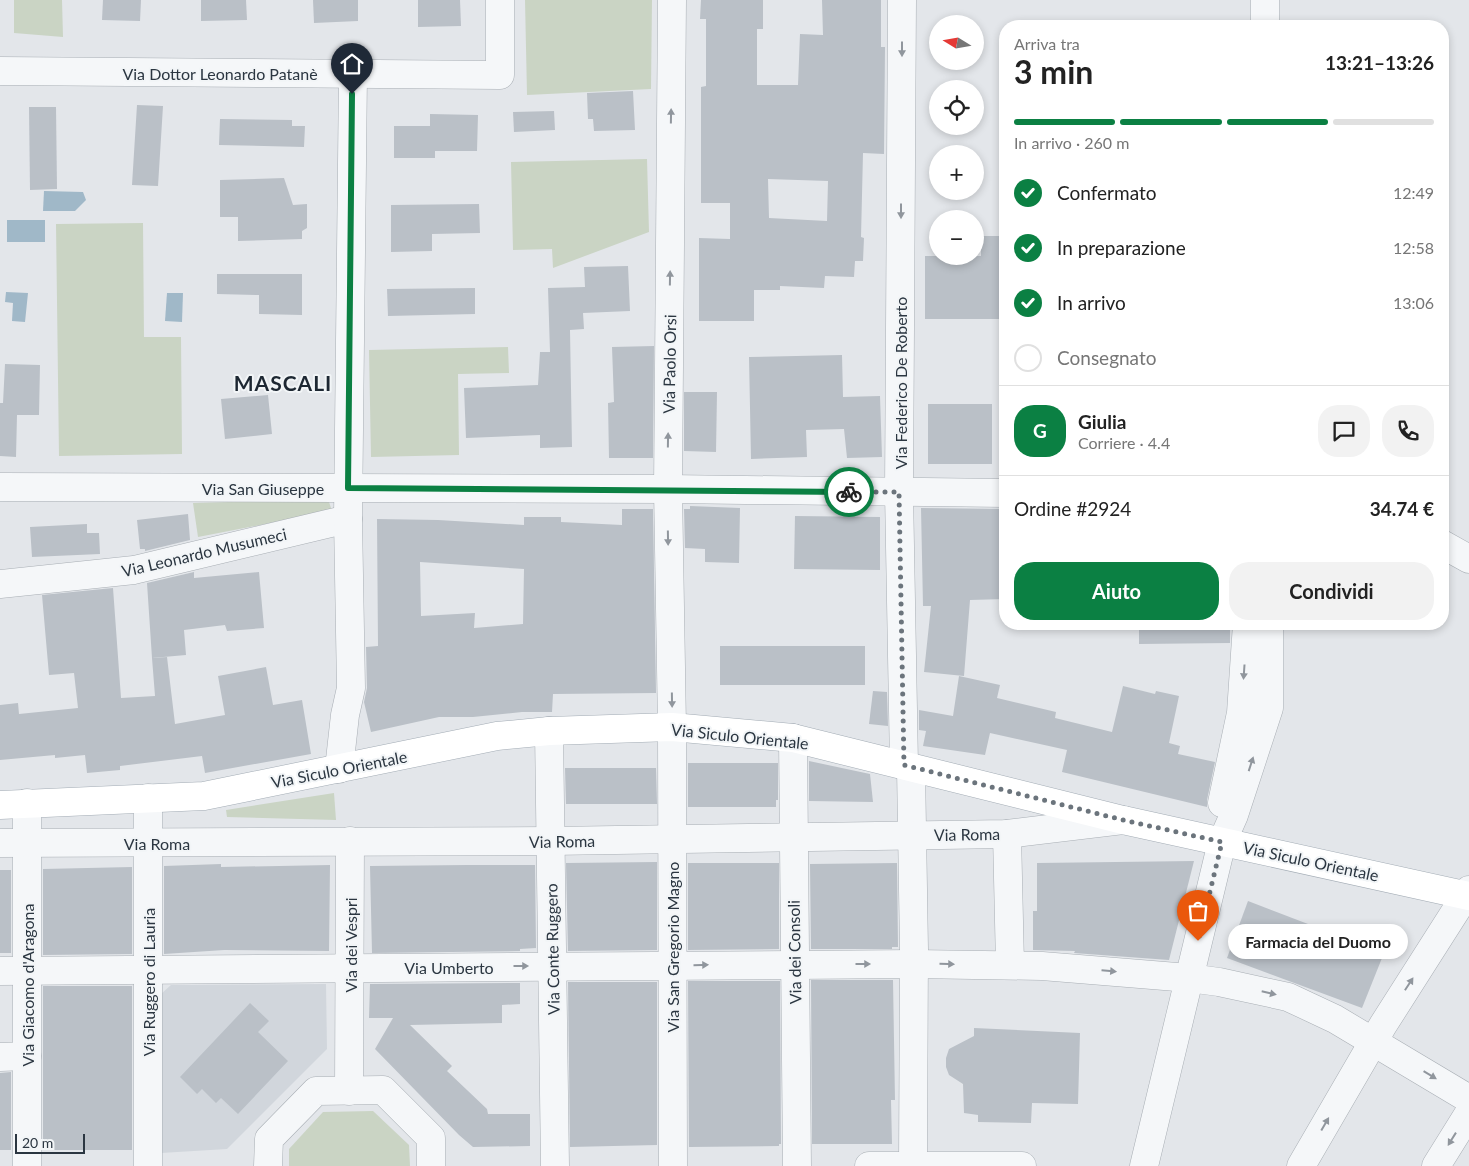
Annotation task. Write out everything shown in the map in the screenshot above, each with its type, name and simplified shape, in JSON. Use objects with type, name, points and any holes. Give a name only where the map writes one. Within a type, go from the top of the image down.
[{"type":"main road","name":"Via Siculo Orientale","points":[[0,804],[204,796],[497,736],[549,731],[672,727],[793,738],[1123,820],[1468,894]]},
{"type":"street","name":"Via Dottor Leonardo Patanè","points":[[0,71],[500,75],[500,0]]},
{"type":"street","name":"Via Paolo Orsi","points":[[672,0],[668,489],[672,727]]},
{"type":"street","name":"Via Federico De Roberto","points":[[902,0],[899,492],[912,835],[908,959],[913,1166]]},
{"type":"street","points":[[1265,0],[1265,20]]},
{"type":"street","points":[[339,769],[344,715],[351,688],[348,488],[353,74]]},
{"type":"street","name":"Via San Giuseppe","points":[[0,487],[668,489],[999,493]]},
{"type":"street","name":"Via Leonardo Musumeci","points":[[0,584],[134,570],[348,519]]},
{"type":"street","points":[[1449,548],[1469,558]]},
{"type":"street","points":[[1222,842],[1221,811],[1241,713],[1248,630]]},
{"type":"street","points":[[1144,1166],[1222,842],[1234,815],[1269,708],[1269,630]]},
{"type":"street","name":"Via San Gregorio Magno","points":[[672,727],[673,1166]]},
{"type":"street","name":"Via Conte Ruggero","points":[[549,731],[555,1166]]},
{"type":"street","name":"Via dei Consoli","points":[[793,738],[797,1166]]},
{"type":"street","name":"Via Ruggero di Lauria","points":[[148,798],[148,1166]]},
{"type":"street","name":"Via Giacomo d'Aragona","points":[[27,803],[27,1166]]},
{"type":"street","name":"Via Roma","points":[[0,843],[551,841],[1007,834],[1123,820]]},
{"type":"street","points":[[1007,834],[1009,957]]},
{"type":"street","name":"Via dei Vespri","points":[[349,1091],[350,841]]},
{"type":"street","points":[[1301,1166],[1382,1039],[1468,894]]},
{"type":"street","name":"Via Umberto","points":[[0,971],[795,964],[1009,957],[1042,966],[1192,969],[1220,982],[1288,997],[1382,1039]]},
{"type":"street","points":[[1382,1039],[1469,1099]]},
{"type":"street","points":[[0,1057],[27,1056]]},
{"type":"street","points":[[268,1166],[268,1139],[316,1091],[383,1090],[431,1138],[431,1166]]},
{"type":"street","points":[[1436,1166],[1469,1113]]},
{"type":"street","points":[[869,1166],[1020,1166]]},
{"type":"shaded area","points":[[326,984],[327,1049],[227,1149],[161,1153],[161,994],[171,985]]},
{"type":"green space","points":[[14,0],[62,0],[63,37],[14,33]]},
{"type":"green space","points":[[525,0],[652,0],[651,89],[527,95]]},
{"type":"green space","points":[[647,159],[649,232],[553,268],[552,249],[513,250],[511,162]]},
{"type":"green space","points":[[143,223],[144,337],[181,337],[182,454],[59,456],[56,224]]},
{"type":"green space","points":[[508,347],[509,373],[458,374],[459,455],[371,457],[369,350]]},
{"type":"green space","points":[[328,499],[332,511],[198,537],[193,503]]},
{"type":"green space","points":[[334,793],[336,820],[227,817],[226,810]]},
{"type":"green space","points":[[373,1111],[409,1145],[410,1166],[289,1166],[289,1149],[323,1112]]},
{"type":"water","points":[[44,191],[83,192],[86,200],[75,211],[43,211]]},
{"type":"water","points":[[7,220],[45,220],[45,242],[7,242]]},
{"type":"water","points":[[6,292],[28,293],[25,322],[12,321],[13,303],[5,302]]},
{"type":"water","points":[[167,293],[183,293],[182,322],[165,321]]},
{"type":"building","points":[[103,0],[141,0],[140,21],[102,20]]},
{"type":"building","points":[[201,0],[246,0],[247,20],[201,21]]},
{"type":"building","points":[[313,0],[358,0],[358,21],[314,23]]},
{"type":"building","points":[[418,0],[460,0],[461,26],[418,27]]},
{"type":"building","points":[[701,0],[763,0],[763,29],[757,29],[757,85],[798,85],[800,34],[823,35],[822,0],[881,0],[881,47],[885,47],[884,154],[863,153],[861,237],[864,238],[863,261],[855,261],[854,277],[825,276],[824,288],[780,286],[780,290],[754,290],[754,321],[699,321],[699,238],[730,239],[730,203],[701,203],[701,87],[706,86],[706,19],[700,19]],"holes":[[[768,179],[828,181],[827,221],[769,218]]]},
{"type":"building","points":[[633,91],[635,130],[594,131],[593,119],[588,119],[587,93]]},
{"type":"building","points":[[137,105],[163,106],[158,186],[132,185]]},
{"type":"building","points":[[29,107],[56,107],[57,189],[30,190]]},
{"type":"building","points":[[554,111],[555,130],[514,132],[513,112]]},
{"type":"building","points":[[430,114],[478,115],[477,151],[435,151],[435,158],[394,158],[394,126],[430,126]]},
{"type":"building","points":[[220,119],[292,120],[292,126],[305,126],[304,147],[219,145]]},
{"type":"building","points":[[284,178],[293,205],[307,204],[307,228],[302,231],[302,239],[238,241],[238,217],[220,217],[220,180]]},
{"type":"building","points":[[479,204],[480,233],[432,234],[432,251],[391,252],[391,205]]},
{"type":"building","points":[[984,236],[999,236],[999,319],[925,319],[925,256],[929,256],[929,265],[984,265]]},
{"type":"building","points":[[628,266],[630,311],[583,313],[584,329],[570,330],[572,447],[540,448],[540,435],[466,438],[464,388],[538,385],[540,352],[550,352],[548,288],[585,287],[584,267]]},
{"type":"building","points":[[217,274],[302,274],[302,315],[259,314],[259,295],[217,294]]},
{"type":"building","points":[[475,288],[475,314],[388,316],[387,289]]},
{"type":"building","points":[[654,346],[653,458],[609,458],[608,403],[614,402],[612,347]]},
{"type":"building","points":[[842,355],[843,397],[880,396],[882,457],[847,458],[844,429],[806,430],[807,457],[751,459],[749,357]]},
{"type":"building","points":[[5,364],[40,365],[39,415],[17,415],[16,457],[0,456],[0,403],[3,403]]},
{"type":"building","points":[[684,392],[717,392],[716,452],[684,451]]},
{"type":"building","points":[[268,395],[272,434],[225,439],[221,399]]},
{"type":"building","points":[[928,404],[992,404],[992,464],[928,464]]},
{"type":"building","points":[[690,506],[740,508],[739,563],[705,562],[705,549],[685,548],[684,509],[690,509]]},
{"type":"building","points":[[921,508],[999,509],[999,599],[970,600],[964,676],[924,672],[931,606],[923,606]]},
{"type":"building","points":[[622,509],[653,509],[656,693],[553,694],[552,712],[522,712],[473,717],[439,717],[371,732],[364,702],[367,688],[366,647],[378,646],[377,519],[524,525],[524,517],[561,517],[561,522],[622,525]],"holes":[[[420,562],[524,569],[523,624],[474,628],[475,613],[421,616]]]},
{"type":"building","points":[[188,514],[190,540],[145,551],[145,549],[140,549],[137,520]]},
{"type":"building","points":[[795,516],[880,517],[880,570],[794,569]]},
{"type":"building","points":[[87,524],[87,533],[99,533],[100,554],[32,557],[30,527]]},
{"type":"building","points":[[194,572],[194,578],[259,572],[264,628],[227,631],[225,625],[184,630],[186,655],[152,658],[147,583]]},
{"type":"building","points":[[113,588],[121,698],[155,696],[152,658],[167,657],[175,724],[225,715],[218,676],[266,667],[273,705],[302,700],[311,754],[205,773],[202,756],[120,766],[120,770],[87,773],[85,755],[55,758],[55,755],[0,760],[0,705],[18,703],[19,714],[78,708],[74,673],[49,675],[42,595]]},
{"type":"building","points":[[1139,630],[1230,630],[1230,643],[1139,644]]},
{"type":"building","points":[[720,646],[865,646],[865,685],[720,685]]},
{"type":"building","points":[[959,676],[1000,685],[997,698],[1056,712],[1055,718],[1112,732],[1123,686],[1155,694],[1156,691],[1179,696],[1169,743],[1180,746],[1178,754],[1215,762],[1207,807],[1062,772],[1067,750],[990,733],[985,755],[923,746],[926,731],[919,730],[919,710],[953,716]]},
{"type":"building","points":[[873,691],[887,692],[888,726],[869,724]]},
{"type":"building","points":[[809,761],[870,774],[873,802],[809,801]]},
{"type":"building","points":[[688,763],[778,763],[778,800],[776,800],[776,807],[688,807]]},
{"type":"building","points":[[565,768],[656,768],[657,804],[566,804]]},
{"type":"building","points":[[1194,861],[1169,960],[1074,953],[1075,951],[1033,950],[1033,911],[1037,911],[1037,863]]},
{"type":"building","points":[[657,862],[657,950],[568,951],[566,863]]},
{"type":"building","points":[[688,863],[779,863],[779,949],[688,950]]},
{"type":"building","points":[[897,863],[898,947],[892,947],[892,949],[811,949],[810,864]]},
{"type":"building","points":[[221,864],[221,867],[330,865],[329,951],[224,950],[164,954],[164,866]]},
{"type":"building","points":[[535,865],[536,948],[520,949],[520,951],[372,953],[370,866]]},
{"type":"building","points":[[132,867],[132,954],[43,955],[43,869]]},
{"type":"building","points":[[0,870],[11,870],[11,953],[0,953]]},
{"type":"building","points":[[1248,901],[1384,953],[1362,1008],[1227,958]]},
{"type":"building","points":[[811,980],[893,980],[895,1100],[891,1100],[892,1144],[812,1144]]},
{"type":"building","points":[[688,981],[780,981],[781,1144],[779,1146],[689,1147]]},
{"type":"building","points":[[568,982],[657,982],[657,1145],[570,1147]]},
{"type":"building","points":[[520,983],[520,1004],[502,1005],[502,1023],[410,1025],[452,1066],[447,1071],[487,1109],[488,1114],[530,1114],[530,1146],[473,1147],[375,1049],[393,1018],[369,1018],[370,984]]},
{"type":"building","points":[[43,986],[132,986],[132,1150],[43,1150]]},
{"type":"building","points":[[250,1003],[269,1021],[258,1032],[288,1061],[238,1114],[221,1098],[216,1103],[202,1089],[197,1094],[180,1077]]},
{"type":"building","points":[[974,1028],[1080,1033],[1078,1104],[1032,1103],[1031,1123],[978,1122],[978,1115],[964,1113],[963,1084],[949,1075],[946,1067],[946,1058],[949,1049],[974,1036]]},
{"type":"building","points":[[11,1072],[11,1150],[0,1150],[0,1073]]},
{"type":"way so far","points":[[849,492],[899,492],[904,765],[1123,820],[1222,842],[1198,941]]},
{"type":"place","name":"Farmacia del Duomo","points":[[1198,941]]},
{"type":"district","name":"MASCALI","points":[[283,382]]},
{"type":"route","points":[[352,94],[348,488],[668,489],[849,492]]}]
